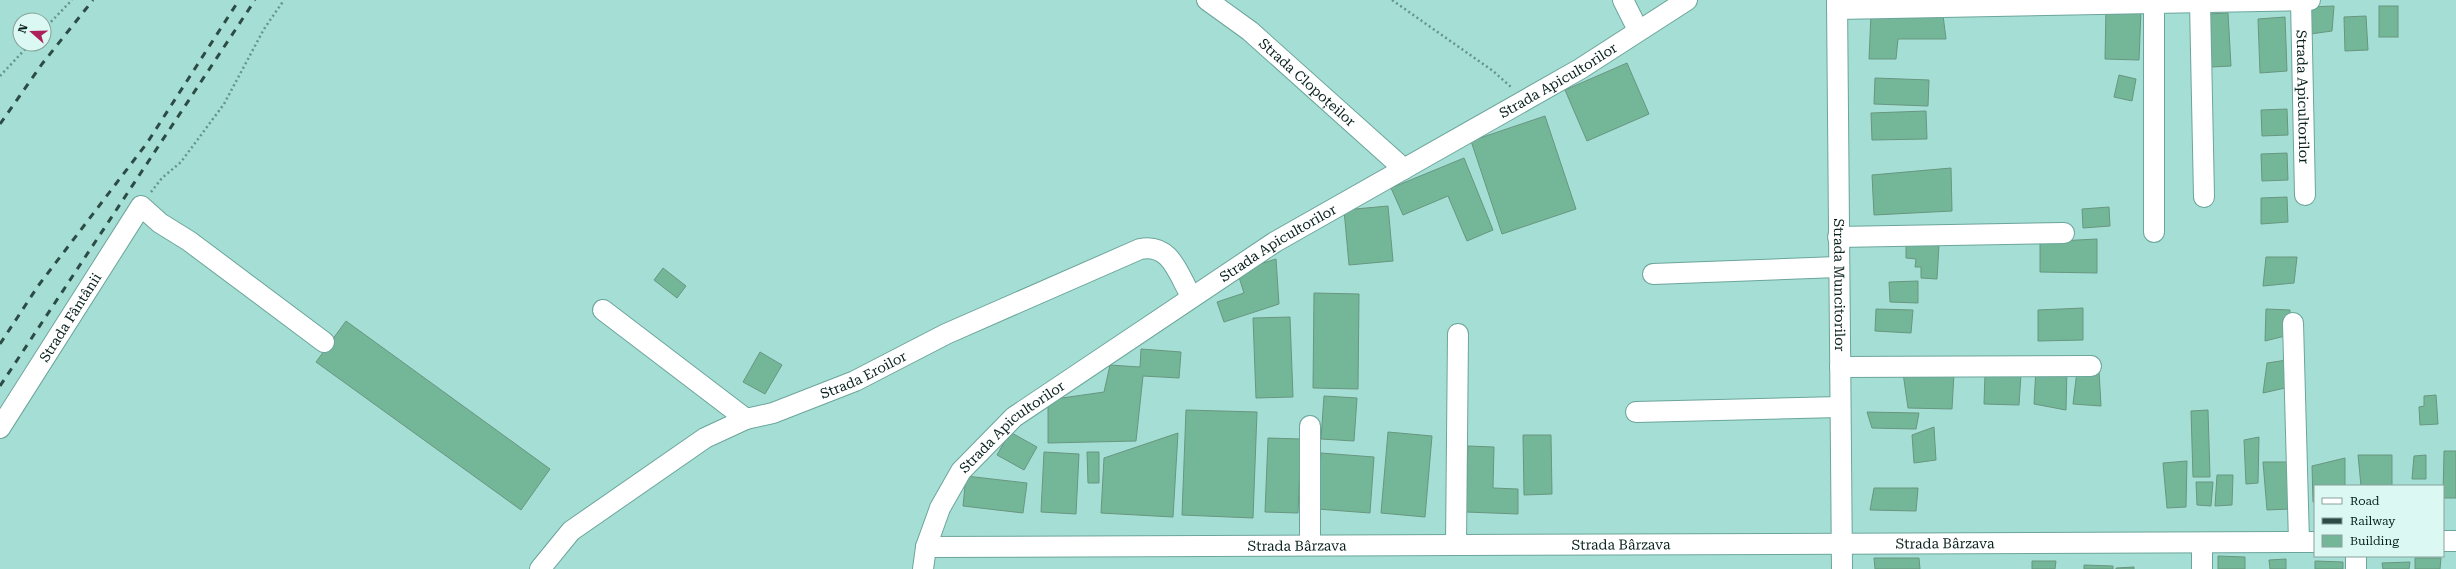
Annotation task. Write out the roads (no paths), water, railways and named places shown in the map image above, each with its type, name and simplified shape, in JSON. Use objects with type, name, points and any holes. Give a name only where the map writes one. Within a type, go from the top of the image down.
[{"type":"street","name":"Strada Clopoțeilor","points":[[1207,0],[1250,31],[1404,169]]},
{"type":"street","points":[[1623,0],[1638,30]]},
{"type":"street","name":"Strada Apicultorilor","points":[[923,569],[926,547],[940,508],[961,471],[1014,417],[1191,296],[1275,242],[1580,69],[1638,30],[1687,0]]},
{"type":"street","name":"Strada Apicultorilor","points":[[2301,0],[2305,195]]},
{"type":"street","points":[[1837,5],[2154,3],[2310,0]]},
{"type":"street","points":[[2200,2],[2204,197]]},
{"type":"street","points":[[2154,3],[2154,232]]},
{"type":"street","name":"Strada Muncitorilor","points":[[1837,5],[1838,267],[1842,569]]},
{"type":"street","name":"Strada Fântânii","points":[[0,428],[141,206],[160,223],[189,241],[324,342]]},
{"type":"street","points":[[1838,237],[2064,234]]},
{"type":"street","name":"Strada Eroilor","points":[[540,569],[571,531],[705,438],[746,419],[774,413],[855,381],[946,334],[1140,249],[1152,246],[1167,254],[1191,296]]},
{"type":"street","points":[[1653,274],[1838,267]]},
{"type":"street","points":[[603,310],[746,419]]},
{"type":"street","points":[[2293,323],[2307,542]]},
{"type":"street","points":[[1456,545],[1458,334]]},
{"type":"street","points":[[1840,367],[2091,366]]},
{"type":"street","points":[[1636,412],[1840,407]]},
{"type":"street","points":[[1310,426],[1310,545]]},
{"type":"street","points":[[2444,541],[2456,541]]},
{"type":"street","name":"Strada Bârzava","points":[[926,547],[2307,542]]},
{"type":"street","points":[[2202,543],[2202,569]]},
{"type":"street","points":[[2356,557],[2356,569]]},
{"type":"railway","points":[[0,124],[42,64],[93,0]]},
{"type":"railway","points":[[0,344],[38,286],[147,143],[239,0]]},
{"type":"railway","points":[[0,386],[255,0]]}]
